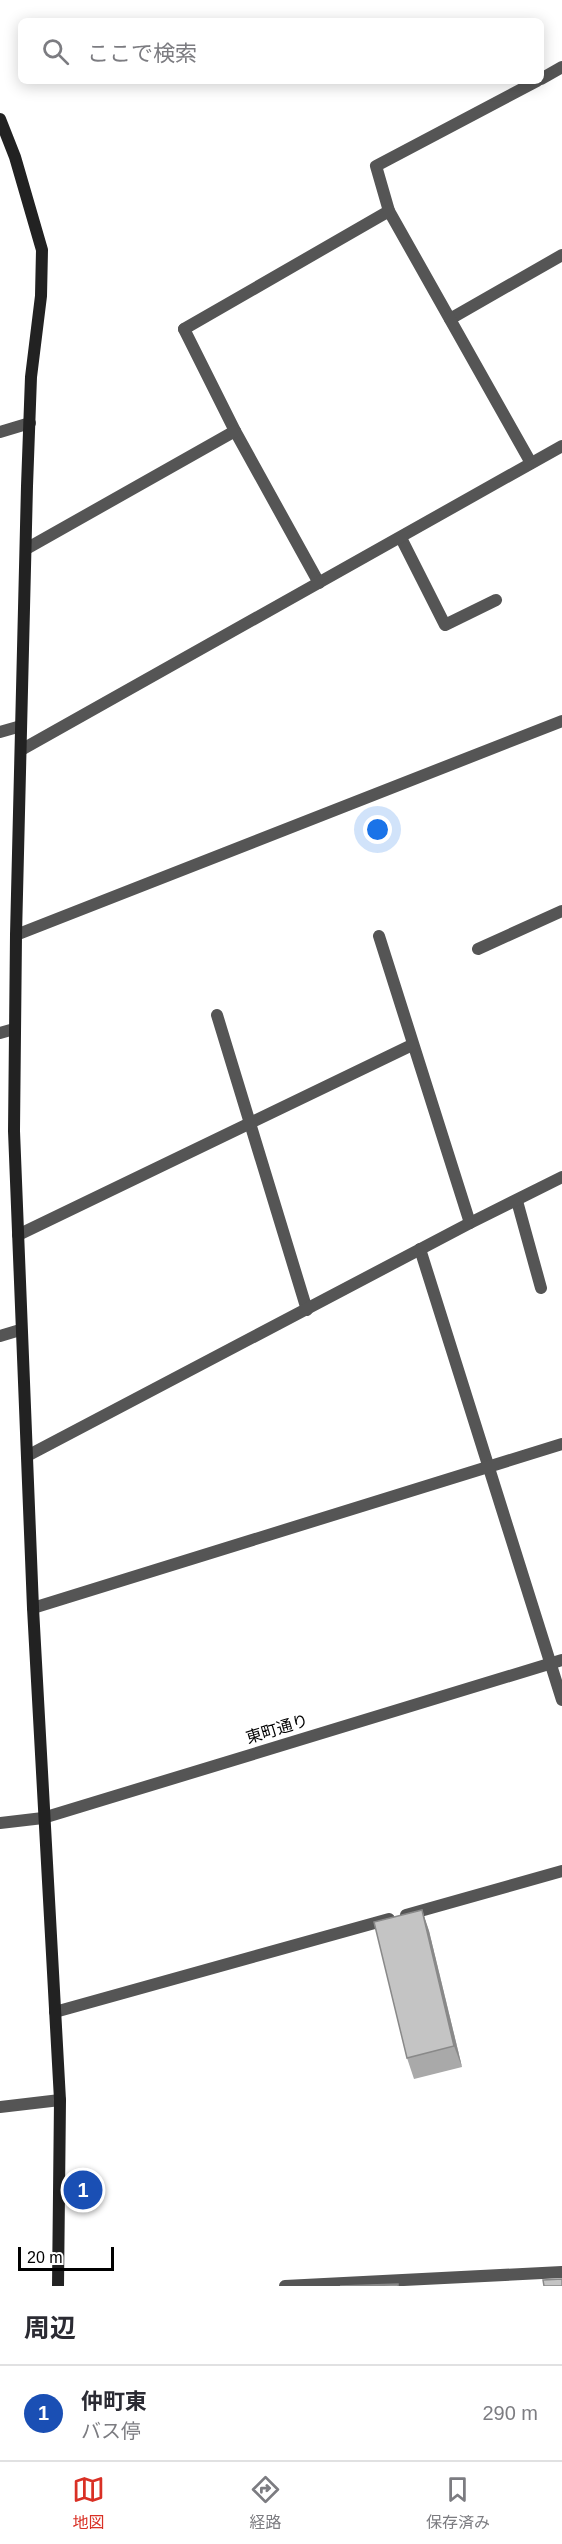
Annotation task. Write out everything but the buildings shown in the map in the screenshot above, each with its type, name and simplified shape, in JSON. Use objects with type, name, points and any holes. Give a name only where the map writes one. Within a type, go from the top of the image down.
[{"type":"street","points":[[544,77],[562,68]]},
{"type":"street","points":[[531,84],[376,166],[389,211],[531,463]]},
{"type":"street","points":[[1,125],[15,157],[42,250],[41,296],[31,377],[14,1029],[20,1330],[43,1818],[60,2100],[58,2286]]},
{"type":"street","points":[[319,583],[235,431],[184,329],[389,211]]},
{"type":"street","points":[[450,319],[562,255]]},
{"type":"street","points":[[0,432],[30,423]]},
{"type":"street","points":[[26,549],[235,431]]},
{"type":"street","points":[[21,750],[562,446]]},
{"type":"street","points":[[401,538],[445,625],[496,600]]},
{"type":"street","points":[[16,935],[562,721]]},
{"type":"street","points":[[0,732],[21,726]]},
{"type":"street","points":[[478,949],[562,911]]},
{"type":"street","points":[[379,936],[470,1223]]},
{"type":"street","points":[[217,1015],[307,1310]]},
{"type":"street","points":[[0,1033],[14,1029]]},
{"type":"street","points":[[18,1235],[412,1045]]},
{"type":"street","points":[[27,1456],[420,1249],[562,1177]]},
{"type":"street","points":[[517,1201],[541,1288]]},
{"type":"street","points":[[420,1249],[489,1466],[557,1661],[562,1700]]},
{"type":"street","points":[[0,1336],[20,1330]]},
{"type":"street","points":[[33,1608],[562,1444]]},
{"type":"street","name":"東町通り","points":[[0,1823],[43,1818],[557,1661]]},
{"type":"street","points":[[55,2012],[562,1871]]},
{"type":"street","points":[[0,2107],[60,2100]]},
{"type":"street","points":[[285,2286],[562,2271]]},
{"type":"place","name":"仲町東","points":[[83,2190]]}]
